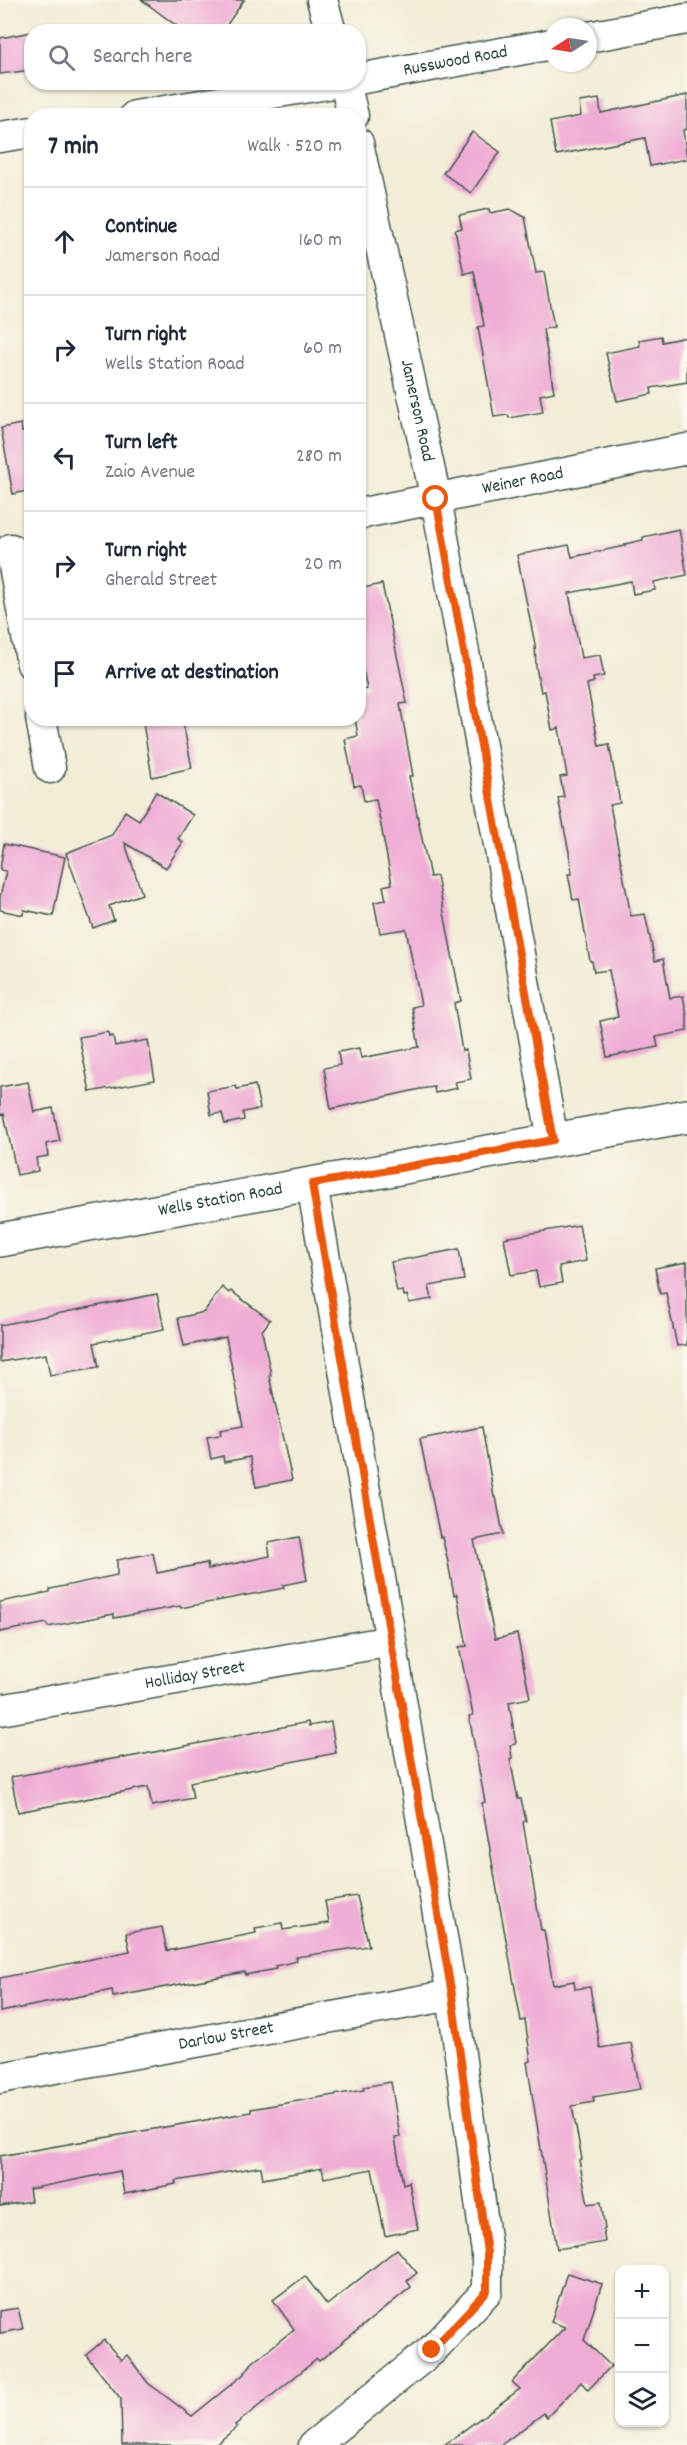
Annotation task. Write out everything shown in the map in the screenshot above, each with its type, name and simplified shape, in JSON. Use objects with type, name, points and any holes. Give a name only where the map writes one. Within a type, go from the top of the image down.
[{"type":"street","points":[[322,0],[329,24]]},
{"type":"street","points":[[597,36],[687,20]]},
{"type":"street","name":"Russwood Road","points":[[366,78],[543,46]]},
{"type":"street","points":[[183,108],[291,90]]},
{"type":"street","points":[[347,90],[351,108]]},
{"type":"street","points":[[0,137],[24,133]]},
{"type":"street","name":"Jamerson Road","points":[[366,180],[436,499],[553,1140]]},
{"type":"street","name":"Weiner Road","points":[[366,512],[687,449]]},
{"type":"street","points":[[14,550],[24,613]]},
{"type":"street","points":[[42,726],[50,768]]},
{"type":"street","name":"Wells Station Road","points":[[0,1240],[687,1116]]},
{"type":"street","points":[[312,1184],[452,1995],[487,2253],[487,2291],[432,2350],[314,2445]]},
{"type":"street","name":"Holliday Street","points":[[0,1710],[391,1641]]},
{"type":"street","name":"Darlow Street","points":[[0,2078],[452,1995]]},
{"type":"building","points":[[142,0],[244,0],[228,24],[174,24]]},
{"type":"building","points":[[24,34],[24,71],[0,74],[0,38]]},
{"type":"building","points":[[687,95],[687,129],[683,130],[687,159],[650,166],[645,138],[556,155],[550,122],[581,116],[579,102],[599,99],[601,113]]},
{"type":"building","points":[[472,132],[500,152],[471,193],[443,173]]},
{"type":"building","points":[[489,209],[490,213],[510,209],[525,217],[536,273],[544,272],[554,327],[543,329],[554,392],[540,395],[543,412],[509,418],[508,415],[494,417],[478,327],[484,326],[474,271],[464,274],[455,230],[462,228],[459,215]]},
{"type":"building","points":[[661,336],[662,342],[687,337],[687,382],[651,388],[652,394],[617,401],[606,353],[640,346],[639,340]]},
{"type":"building","points":[[21,424],[22,432],[24,432],[24,492],[13,494],[1,428]]},
{"type":"building","points":[[679,529],[687,575],[654,582],[655,590],[633,594],[631,581],[569,593],[581,658],[600,655],[604,676],[593,678],[594,682],[587,684],[599,746],[609,744],[620,803],[610,805],[631,916],[645,914],[655,961],[663,959],[670,998],[683,996],[687,1016],[687,1031],[656,1037],[658,1047],[607,1057],[600,1021],[618,1017],[609,970],[594,972],[579,899],[573,900],[568,874],[572,874],[569,852],[558,798],[564,797],[560,777],[567,776],[559,728],[552,730],[545,691],[541,692],[536,667],[535,644],[517,555],[569,545],[572,557],[625,546],[625,544],[643,540],[643,537]]},
{"type":"building","points":[[382,584],[407,703],[400,704],[413,776],[409,776],[430,877],[437,876],[461,1001],[454,1003],[462,1051],[466,1050],[471,1079],[455,1082],[457,1088],[435,1093],[434,1087],[420,1089],[331,1109],[324,1068],[340,1065],[338,1052],[359,1048],[361,1058],[419,1047],[412,1007],[421,1005],[406,929],[380,933],[374,902],[386,900],[383,886],[392,884],[376,799],[364,801],[361,785],[354,786],[345,739],[358,736],[356,726],[366,726],[366,587]]},
{"type":"building","points":[[144,726],[184,726],[192,768],[152,777]]},
{"type":"building","points":[[156,792],[193,815],[178,839],[183,842],[166,868],[125,843],[142,894],[109,906],[114,920],[93,928],[66,853],[112,835],[125,811],[139,820]]},
{"type":"building","points":[[4,844],[65,857],[53,916],[24,910],[23,915],[0,910],[0,897],[6,871],[0,870]]},
{"type":"building","points":[[108,1032],[109,1037],[113,1036],[115,1046],[148,1040],[155,1080],[90,1092],[79,1037]]},
{"type":"building","points":[[28,1082],[34,1112],[53,1108],[60,1141],[46,1144],[48,1156],[36,1158],[38,1171],[17,1175],[4,1114],[0,1115],[0,1087]]},
{"type":"building","points":[[255,1085],[260,1109],[243,1112],[244,1120],[225,1124],[222,1113],[211,1115],[207,1091]]},
{"type":"building","points":[[579,1225],[586,1261],[559,1266],[562,1283],[539,1287],[536,1271],[511,1275],[504,1238]]},
{"type":"building","points":[[459,1249],[464,1280],[429,1286],[432,1299],[409,1303],[403,1291],[397,1292],[391,1262]]},
{"type":"building","points":[[687,1262],[687,1345],[677,1346],[666,1293],[660,1294],[655,1268]]},
{"type":"building","points":[[222,1287],[229,1293],[231,1291],[270,1320],[262,1331],[271,1375],[269,1376],[292,1480],[256,1487],[250,1457],[224,1462],[223,1456],[211,1459],[207,1437],[221,1435],[220,1430],[243,1426],[226,1337],[184,1346],[178,1318],[204,1312]]},
{"type":"building","points":[[157,1294],[164,1329],[94,1343],[99,1367],[50,1375],[46,1354],[0,1362],[0,1325]]},
{"type":"building","points":[[482,1427],[503,1534],[474,1540],[495,1639],[517,1634],[530,1698],[509,1702],[516,1744],[510,1745],[512,1758],[510,1759],[518,1799],[521,1799],[526,1821],[523,1822],[541,1930],[544,1930],[553,1985],[574,1981],[575,1989],[590,1987],[600,2048],[631,2043],[640,2089],[593,2097],[594,2102],[572,2106],[588,2204],[601,2202],[605,2242],[557,2249],[527,2062],[531,2061],[525,2020],[521,2021],[499,1902],[482,1803],[485,1802],[469,1716],[473,1715],[459,1647],[467,1646],[457,1594],[454,1595],[447,1557],[442,1537],[440,1537],[420,1439]]},
{"type":"building","points":[[299,1537],[307,1580],[283,1585],[284,1588],[181,1608],[180,1606],[114,1618],[114,1614],[48,1627],[47,1623],[0,1632],[0,1602],[117,1575],[117,1560],[153,1553],[157,1573],[207,1563],[208,1569],[270,1556],[268,1543]]},
{"type":"building","points":[[308,1722],[309,1726],[331,1722],[336,1753],[190,1782],[193,1798],[152,1806],[148,1787],[18,1812],[11,1777],[124,1758]]},
{"type":"building","points":[[357,1896],[369,1946],[296,1957],[297,1961],[275,1966],[276,1969],[245,1975],[245,1972],[113,1997],[112,1990],[0,2012],[0,1978],[130,1951],[126,1933],[162,1927],[167,1951],[256,1933],[255,1928],[282,1923],[283,1930],[329,1923],[325,1901]]},
{"type":"building","points":[[391,2082],[400,2137],[395,2138],[403,2184],[409,2182],[418,2229],[385,2236],[372,2169],[324,2178],[322,2168],[263,2179],[261,2167],[258,2167],[175,2181],[176,2184],[124,2194],[120,2171],[29,2189],[31,2201],[0,2206],[0,2156],[251,2112],[251,2109],[364,2090],[363,2087]]},
{"type":"building","points":[[397,2249],[417,2273],[407,2281],[411,2287],[235,2425],[237,2427],[215,2445],[122,2445],[121,2399],[86,2355],[104,2340],[121,2360],[127,2355],[148,2383],[192,2416],[294,2329],[273,2300],[305,2276],[327,2305]]},
{"type":"building","points":[[567,2273],[602,2284],[584,2340],[611,2366],[588,2390],[581,2382],[547,2417],[544,2413],[501,2445],[444,2445],[520,2389],[512,2382],[565,2327],[551,2322]]},
{"type":"building","points":[[18,2308],[23,2329],[0,2333],[0,2311]]},
{"type":"route","points":[[432,2350],[487,2291],[487,2253],[452,1995],[312,1184],[553,1140],[436,499]]}]
